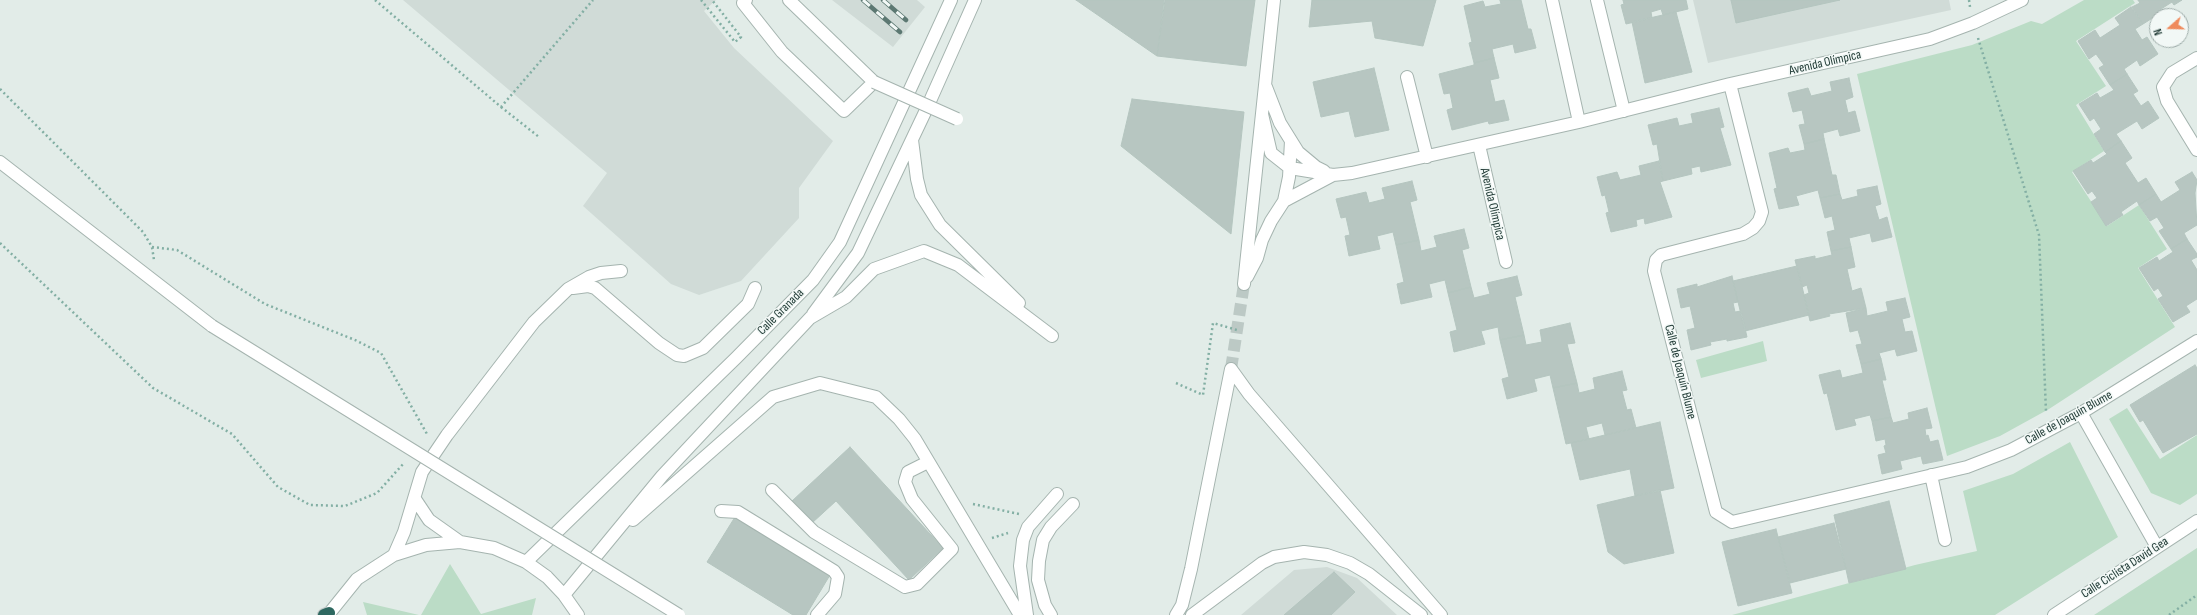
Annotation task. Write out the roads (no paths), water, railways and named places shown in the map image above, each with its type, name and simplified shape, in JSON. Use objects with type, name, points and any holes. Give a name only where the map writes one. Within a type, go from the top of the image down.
[{"type":"street","points":[[746,0],[743,3],[782,52],[844,111],[874,82]]},
{"type":"street","points":[[789,0],[874,82],[957,119]]},
{"type":"street","name":"Calle Granada","points":[[526,562],[736,358],[813,280],[840,242],[950,0]]},
{"type":"street","name":"Calle Granada","points":[[810,318],[858,253],[912,140],[975,0]]},
{"type":"street","points":[[1262,114],[1274,0]]},
{"type":"street","points":[[1552,0],[1579,122]]},
{"type":"street","points":[[1597,0],[1624,111]]},
{"type":"street","name":"Avenida Olímpica","points":[[1262,114],[1271,153],[1290,168],[1333,175],[1352,173],[1579,122],[1730,84],[1930,39],[1973,23],[2022,0]]},
{"type":"street","points":[[2197,58],[2172,73],[2163,87],[2166,101],[2197,150]]},
{"type":"street","points":[[1407,77],[1427,157]]},
{"type":"street","name":"Calle de Joaquín Blume","points":[[1730,84],[1762,212],[1759,221],[1753,228],[1743,234],[1661,255],[1656,260],[1654,271],[1716,512],[1732,522],[1967,467],[2011,450],[2081,413],[2197,341]]},
{"type":"street","points":[[1265,86],[1280,123],[1298,152],[1316,167],[1333,175]]},
{"type":"street","name":"Avenida Olímpica","points":[[1262,114],[1244,284],[1257,258],[1262,240],[1271,221],[1284,201],[1333,175]]},
{"type":"street","points":[[564,595],[662,476],[810,318],[846,297],[874,269],[924,252],[958,265],[1052,336],[940,225],[921,195],[917,180],[912,140]]},
{"type":"street","points":[[1284,201],[1290,168],[1291,141]]},
{"type":"street","name":"Avenida Olímpica","points":[[1479,145],[1506,262]]},
{"type":"street","points":[[0,162],[212,326],[679,615]]},
{"type":"street","points":[[394,555],[404,532],[422,472],[446,435],[534,322],[568,289],[589,277],[621,270]]},
{"type":"street","points":[[568,289],[588,286],[595,288],[659,343],[677,354],[684,356],[703,348],[748,304],[755,288]]},
{"type":"street","points":[[1176,615],[1182,605],[1191,569],[1231,369],[1249,394],[1441,615]]},
{"type":"street","points":[[616,533],[644,512],[773,397],[820,383],[876,397],[899,419],[915,439],[1020,615]]},
{"type":"street","points":[[2081,413],[2157,547]]},
{"type":"street","points":[[772,490],[814,532],[905,587],[917,584],[952,549],[912,499],[905,482],[908,472],[928,462]]},
{"type":"street","points":[[1932,475],[1945,540]]},
{"type":"street","points":[[1027,615],[1020,566],[1023,540],[1028,527],[1057,494]]},
{"type":"street","points":[[415,499],[429,520],[460,542]]},
{"type":"street","points":[[1051,615],[1045,605],[1038,580],[1039,561],[1044,540],[1051,527],[1073,504]]},
{"type":"street","points":[[721,511],[738,512],[834,571],[838,578],[834,594],[817,615]]},
{"type":"street","name":"Calle Ciclista David Gea","points":[[2054,615],[2197,521]]},
{"type":"street","points":[[327,614],[357,579],[394,555],[426,544],[460,542],[494,548],[526,562],[546,577],[564,595],[578,615]]},
{"type":"street","points":[[1192,615],[1262,563],[1274,557],[1304,552],[1327,555],[1350,563],[1368,574],[1421,615]]},
{"type":"tunnel","points":[[1231,369],[1244,284]]},
{"type":"railway","points":[[863,0],[900,32]]},
{"type":"railway","points":[[883,0],[906,20]]}]
